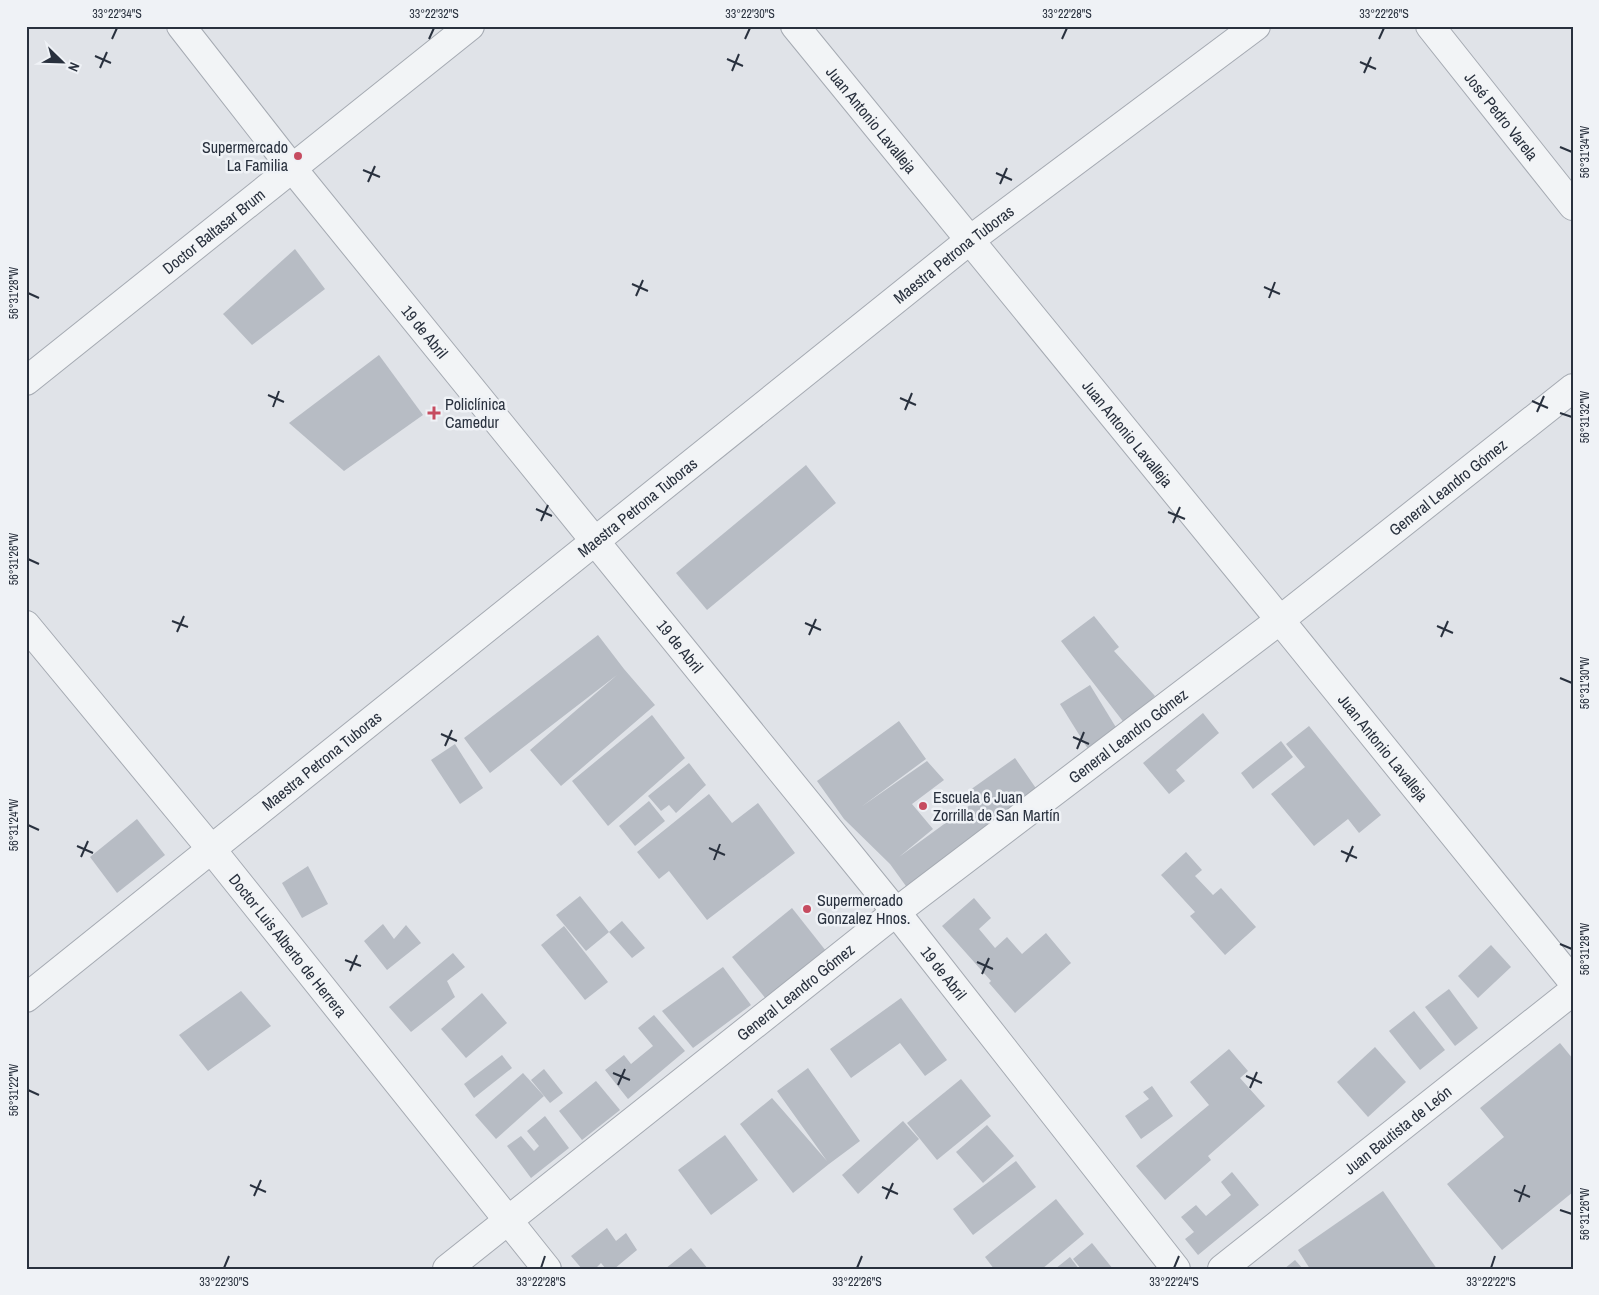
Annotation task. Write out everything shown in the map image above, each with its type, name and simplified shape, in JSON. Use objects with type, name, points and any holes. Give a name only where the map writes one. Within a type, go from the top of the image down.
[{"type":"street","name":"19 de Abril","points":[[181,26],[292,168],[896,912],[1176,1269]]},
{"type":"street","name":"Doctor Baltasar Brum","points":[[26,381],[470,26]]},
{"type":"street","name":"Juan Antonio Lavalleja","points":[[795,26],[1573,982]]},
{"type":"street","name":"Maestra Petrona Tuboras","points":[[26,998],[970,240],[1256,26]]},
{"type":"street","name":"José Pedro Varela","points":[[1430,26],[1573,206]]},
{"type":"street","name":"General Leandro Gómez","points":[[447,1269],[896,912],[1280,620],[1573,388]]},
{"type":"street","name":"Doctor Luis Alberto de Herrera","points":[[26,625],[212,850],[547,1269]]},
{"type":"street","name":"Juan Bautista de León","points":[[1222,1269],[1573,991]]},
{"type":"building","points":[[295,249],[325,289],[252,345],[223,314]]},
{"type":"building","points":[[379,355],[423,415],[344,471],[289,423]]},
{"type":"building","points":[[806,465],[836,503],[707,610],[676,573]]},
{"type":"building","points":[[1094,616],[1119,647],[1114,651],[1155,696],[1125,724],[1061,641]]},
{"type":"building","points":[[598,635],[655,705],[561,786],[530,750],[617,675],[490,773],[464,738]]},
{"type":"building","points":[[1090,685],[1117,729],[1088,749],[1060,704]]},
{"type":"building","points":[[1203,713],[1219,733],[1176,770],[1185,781],[1169,794],[1143,763]]},
{"type":"building","points":[[652,715],[685,758],[608,826],[572,781]]},
{"type":"building","points":[[899,721],[926,759],[861,807],[927,761],[944,780],[912,804],[933,829],[899,857],[977,800],[970,790],[1015,758],[1042,797],[911,893],[890,864],[844,819],[817,781]]},
{"type":"building","points":[[1309,726],[1381,815],[1359,833],[1348,819],[1314,846],[1271,794],[1305,767],[1286,744]]},
{"type":"building","points":[[1281,741],[1293,757],[1253,789],[1241,773]]},
{"type":"building","points":[[455,744],[483,788],[460,804],[431,760]]},
{"type":"building","points":[[689,763],[706,785],[676,813],[669,805],[661,811],[648,796]]},
{"type":"building","points":[[709,794],[732,823],[758,803],[795,853],[707,920],[669,871],[659,879],[637,852]]},
{"type":"building","points":[[649,801],[665,821],[635,846],[619,826]]},
{"type":"building","points":[[137,819],[165,855],[117,893],[90,857]]},
{"type":"building","points":[[1186,852],[1202,870],[1195,876],[1213,895],[1221,888],[1256,927],[1225,955],[1190,916],[1195,912],[1161,875]]},
{"type":"building","points":[[308,866],[328,904],[302,918],[282,883]]},
{"type":"building","points":[[580,896],[609,932],[586,951],[556,915]]},
{"type":"building","points":[[974,898],[991,918],[979,929],[995,948],[1007,937],[1022,954],[1046,933],[1071,963],[1015,1013],[989,983],[991,981],[942,926]]},
{"type":"building","points":[[792,908],[826,951],[766,999],[732,957]]},
{"type":"building","points":[[622,921],[645,948],[632,958],[609,932]]},
{"type":"building","points":[[383,924],[394,939],[406,925],[421,943],[387,970],[364,941]]},
{"type":"building","points":[[564,926],[608,982],[585,1000],[541,945]]},
{"type":"building","points":[[1491,945],[1511,967],[1478,998],[1458,976]]},
{"type":"building","points":[[453,953],[465,967],[447,981],[455,997],[411,1032],[389,1007]]},
{"type":"building","points":[[723,967],[751,1005],[693,1048],[662,1011]]},
{"type":"building","points":[[1449,989],[1478,1028],[1455,1046],[1425,1007]]},
{"type":"building","points":[[241,991],[271,1026],[208,1071],[179,1035]]},
{"type":"building","points":[[482,993],[507,1023],[466,1058],[441,1029]]},
{"type":"building","points":[[901,998],[947,1060],[925,1076],[900,1043],[851,1078],[830,1049]]},
{"type":"building","points":[[1414,1011],[1445,1050],[1420,1070],[1389,1031]]},
{"type":"building","points":[[654,1015],[685,1051],[628,1099],[605,1070],[624,1055],[631,1064],[653,1046],[638,1028]]},
{"type":"building","points":[[1560,1043],[1573,1059],[1573,1192],[1502,1250],[1447,1184],[1504,1137],[1480,1108]]},
{"type":"building","points":[[1375,1047],[1406,1082],[1368,1117],[1337,1082]]},
{"type":"building","points":[[1229,1049],[1248,1071],[1240,1078],[1265,1106],[1208,1156],[1211,1160],[1165,1200],[1136,1166],[1209,1105],[1190,1082]]},
{"type":"building","points":[[502,1055],[512,1068],[474,1098],[464,1084]]},
{"type":"building","points":[[808,1068],[860,1141],[793,1193],[740,1124],[772,1098],[827,1161],[777,1091]]},
{"type":"building","points":[[544,1069],[563,1093],[550,1103],[531,1080]]},
{"type":"building","points":[[523,1073],[544,1096],[496,1139],[475,1115]]},
{"type":"building","points":[[961,1079],[991,1116],[937,1160],[907,1123]]},
{"type":"building","points":[[596,1081],[620,1110],[582,1140],[559,1111]]},
{"type":"building","points":[[1152,1086],[1173,1116],[1141,1139],[1125,1116],[1149,1099],[1143,1092]]},
{"type":"building","points":[[545,1116],[569,1148],[531,1178],[507,1146],[521,1136],[534,1151],[539,1146],[527,1131]]},
{"type":"building","points":[[903,1121],[919,1139],[858,1194],[842,1175]]},
{"type":"building","points":[[987,1125],[1014,1156],[983,1183],[956,1152]]},
{"type":"building","points":[[725,1135],[758,1180],[711,1215],[678,1170]]},
{"type":"building","points":[[1016,1161],[1036,1187],[973,1235],[953,1209]]},
{"type":"building","points":[[1232,1172],[1259,1205],[1198,1255],[1185,1239],[1194,1232],[1181,1217],[1196,1205],[1206,1216],[1231,1195],[1221,1182]]},
{"type":"building","points":[[1383,1191],[1437,1269],[1310,1269],[1298,1250]]},
{"type":"building","points":[[1056,1199],[1084,1234],[1042,1269],[994,1269],[985,1257]]},
{"type":"building","points":[[607,1228],[616,1241],[626,1233],[637,1250],[614,1269],[606,1269],[601,1263],[595,1269],[582,1269],[571,1256]]},
{"type":"building","points":[[1092,1243],[1113,1269],[1081,1269],[1073,1259]]},
{"type":"building","points":[[691,1248],[708,1269],[665,1269]]},
{"type":"building","points":[[1070,1257],[1079,1269],[1055,1269]]},
{"type":"building","points":[[1295,1260],[1303,1269],[1284,1269]]},
{"type":"place","name":"Supermercado La Familia","points":[[298,156]]},
{"type":"place","name":"Policlínica Camedur","points":[[434,413]]},
{"type":"place","name":"Escuela 6 Juan Zorrilla de San Martín","points":[[923,806]]},
{"type":"place","name":"Supermercado Gonzalez Hnos.","points":[[807,909]]}]
